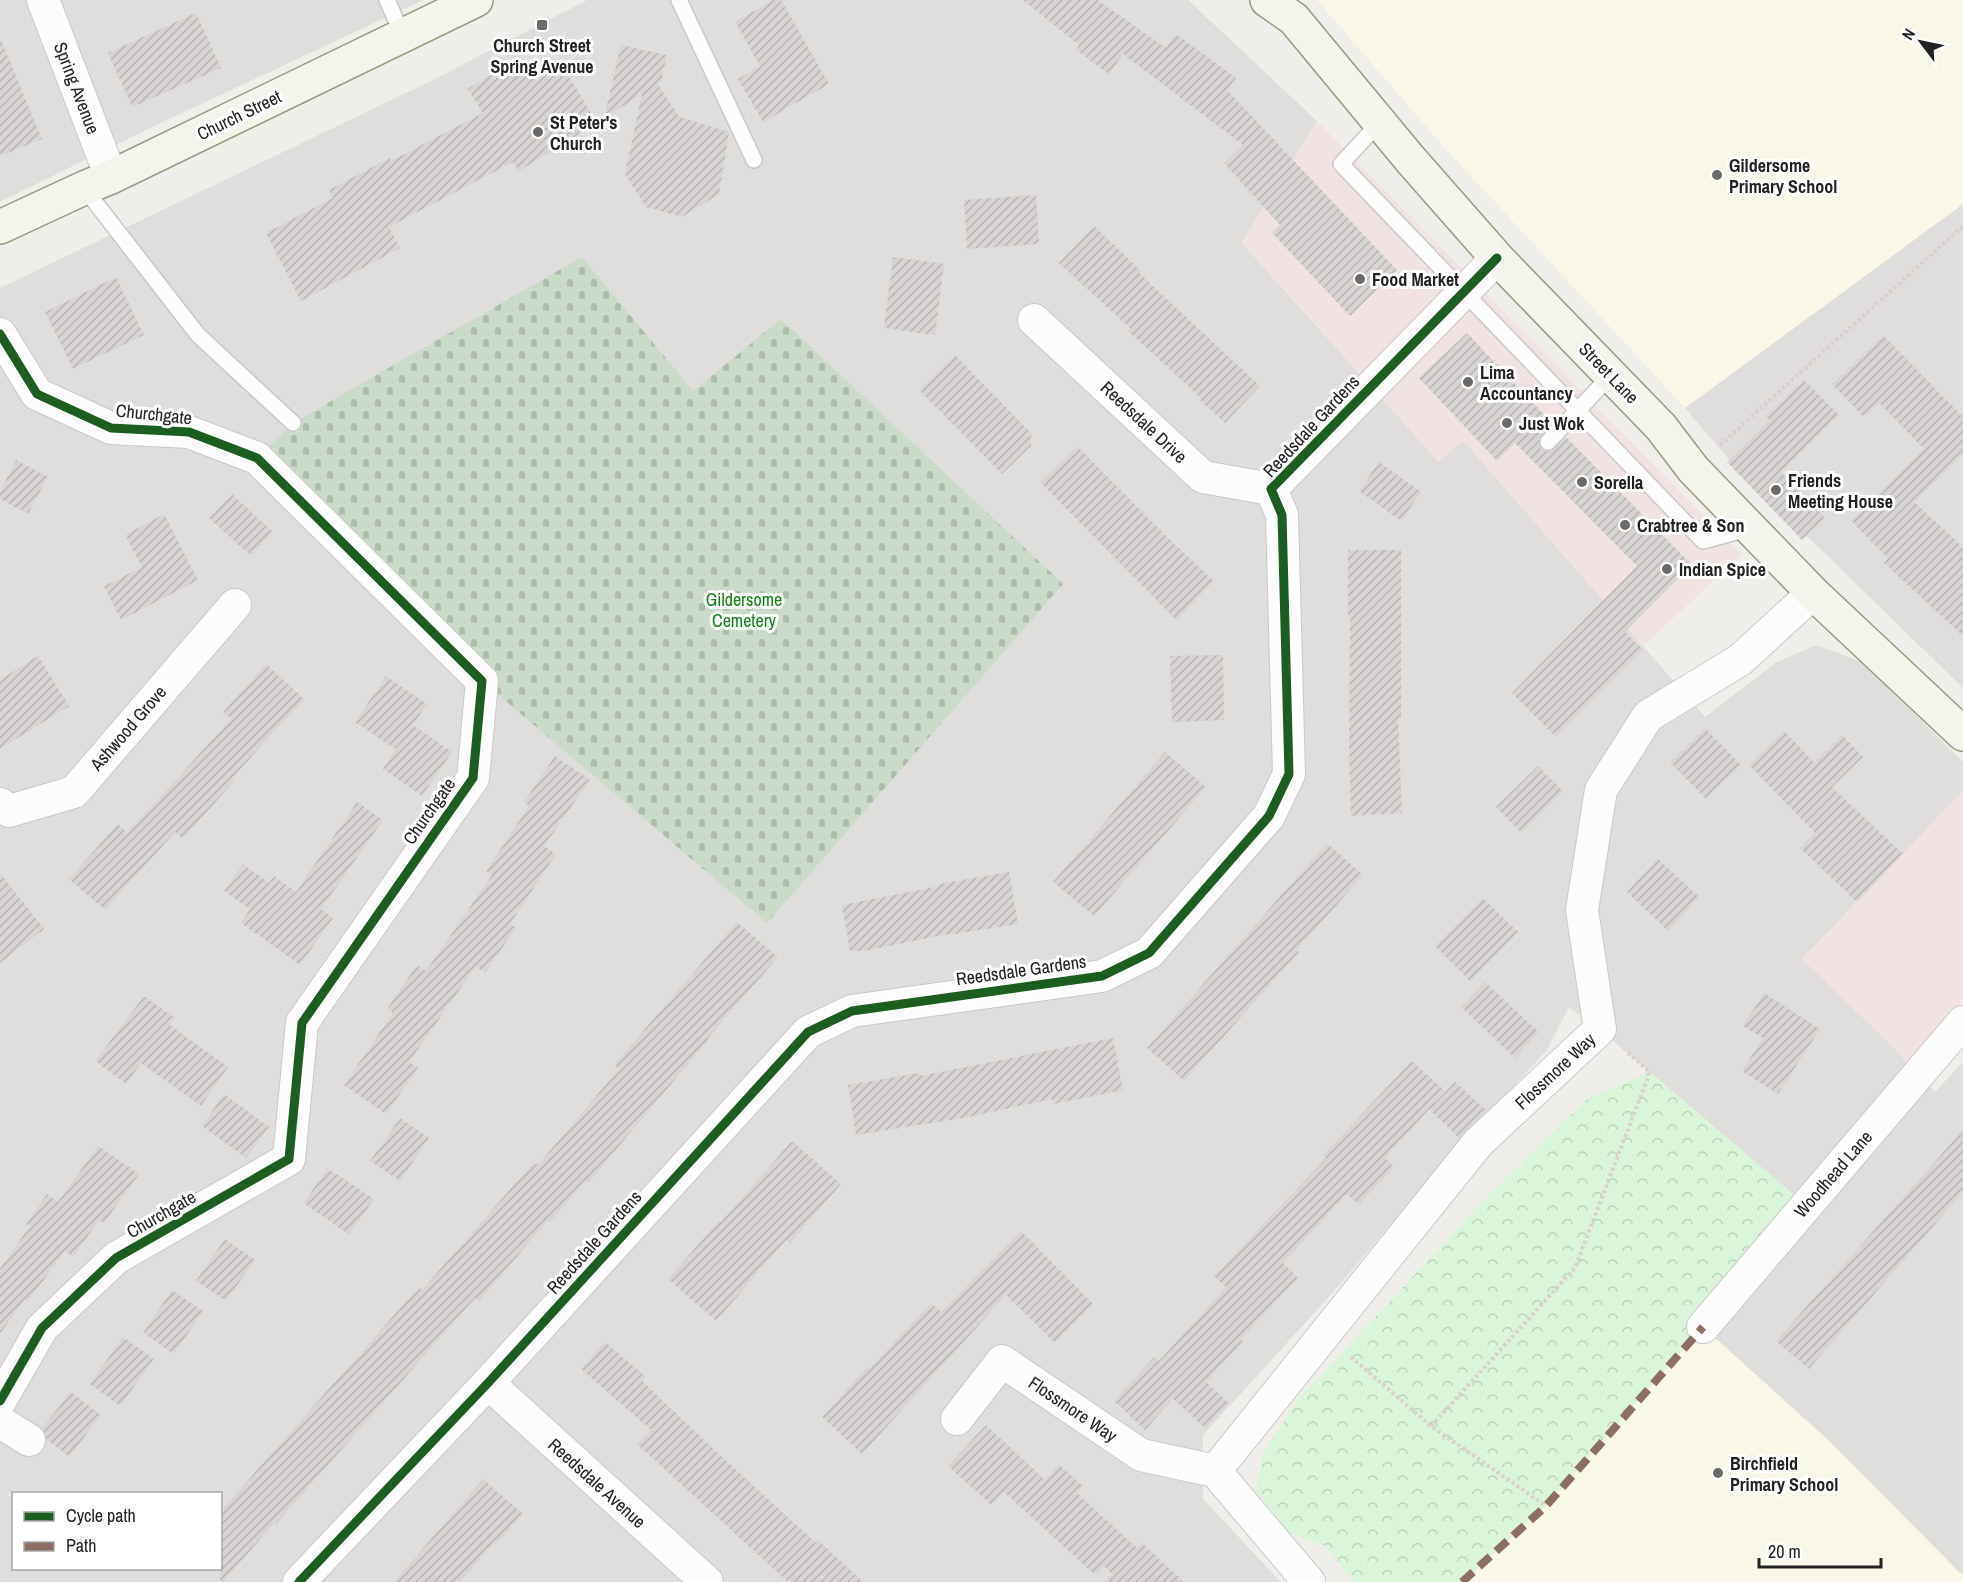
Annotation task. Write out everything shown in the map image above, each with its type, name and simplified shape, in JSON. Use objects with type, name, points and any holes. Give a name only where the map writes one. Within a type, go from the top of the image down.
[{"type":"street","name":"Spring Avenue","points":[[43,0],[97,182]]},
{"type":"street","name":"Church Street","points":[[0,227],[476,0]]},
{"type":"street","name":"Street Lane","points":[[1267,0],[1294,19],[1497,258],[1660,427],[1693,469],[1813,593],[1963,734]]},
{"type":"street","name":"Reedsdale Gardens","points":[[299,1582],[488,1383],[808,1032],[852,1011],[1102,976],[1149,953],[1269,816],[1289,774],[1282,515],[1271,489],[1497,258]]},
{"type":"street","name":"Reedsdale Drive","points":[[1034,320],[1203,477],[1271,489]]},
{"type":"street","name":"Churchgate","points":[[0,334],[38,394],[111,428],[189,432],[257,458],[482,681],[473,778],[302,1023],[289,1159],[116,1258],[42,1328],[0,1401]]},
{"type":"street","name":"Flossmore Way","points":[[957,1419],[1002,1361],[1142,1455],[1215,1471],[1478,1143],[1600,1029],[1582,910],[1601,790],[1648,716],[1740,660],[1813,593]]},
{"type":"street","name":"Ashwood Grove","points":[[0,804],[9,811],[74,792],[234,605]]},
{"type":"street","name":"Woodhead Lane","points":[[1703,1327],[1963,1022]]},
{"type":"street","name":"Reedsdale Avenue","points":[[488,1383],[707,1582]]},
{"type":"street","points":[[0,1422],[29,1440]]},
{"type":"street","points":[[1215,1471],[1309,1582]]},
{"type":"lane","points":[[387,0],[403,36]]},
{"type":"lane","points":[[679,0],[754,160]]},
{"type":"lane","points":[[1380,122],[1341,164],[1702,541],[1751,528]]},
{"type":"lane","points":[[97,182],[198,335],[293,423]]},
{"type":"lane","points":[[1548,442],[1611,375]]},
{"type":"path","points":[[1693,469],[1963,226]]},
{"type":"path","points":[[1431,1426],[1575,1268],[1650,1072],[1600,1029]]},
{"type":"path","points":[[1343,1350],[1431,1426],[1546,1506]]},
{"type":"shaded area","points":[[0,0],[423,0],[150,128],[0,202]]},
{"type":"shaded area","points":[[587,0],[1188,0],[1317,121],[1242,243],[1439,462],[1463,440],[1705,717],[1777,662],[1816,645],[1862,662],[1963,762],[1963,791],[1802,959],[1888,1042],[1935,1092],[1963,1062],[1963,1576],[1828,1440],[1703,1327],[1806,1205],[1600,1030],[1569,1007],[1547,1050],[1435,1172],[1328,1298],[1203,1435],[1203,1499],[1281,1582],[0,1582],[0,288],[435,79]]},
{"type":"shaded area","name":"Gildersome Primary School","points":[[1317,0],[1963,0],[1963,204],[1685,408],[1443,146]]},
{"type":"shaded area","points":[[1317,121],[1742,555],[1643,646],[1463,440],[1439,462],[1242,242]]},
{"type":"shaded area","points":[[1963,204],[1963,688],[1730,461],[1685,408]]},
{"type":"shaded area","points":[[1963,791],[1963,1000],[1907,1062],[1802,959]]},
{"type":"shaded area","name":"Birchfield Primary School","points":[[1703,1327],[1828,1440],[1963,1576],[1963,1582],[1462,1582],[1546,1506]]},
{"type":"green space","name":"Gildersome Cemetery","points":[[582,257],[693,391],[781,319],[1063,584],[767,923],[482,681],[257,458],[293,423]]},
{"type":"green space","points":[[1650,1072],[1806,1205],[1703,1327],[1546,1506],[1462,1582],[1354,1582],[1326,1546],[1286,1532],[1256,1490],[1263,1454],[1297,1401],[1487,1197],[1588,1098]]},
{"type":"building","points":[[773,0],[781,0],[829,84],[763,122],[738,79],[760,66],[735,22]]},
{"type":"building","points":[[1023,0],[1098,0],[1166,48],[1176,34],[1236,78],[1227,90],[1397,270],[1350,316],[1272,233],[1280,225],[1224,163],[1243,145],[1123,54],[1109,74],[1076,50],[1079,45]]},
{"type":"building","points":[[196,13],[221,68],[132,107],[108,53]]},
{"type":"building","points":[[0,41],[42,139],[0,156]]},
{"type":"building","points":[[621,45],[667,55],[661,82],[658,84],[679,117],[729,132],[719,194],[682,217],[646,207],[625,174],[642,94],[604,118]]},
{"type":"building","points":[[513,60],[567,73],[597,123],[519,171],[513,162],[389,227],[400,248],[301,301],[266,233],[333,198],[329,190],[483,113],[468,89]]},
{"type":"building","points":[[1036,195],[1039,244],[967,249],[964,200]]},
{"type":"building","points":[[1094,226],[1141,271],[1139,273],[1260,386],[1225,423],[1128,331],[1131,329],[1059,263]]},
{"type":"building","points":[[893,257],[944,264],[935,335],[884,328]]},
{"type":"building","points":[[116,277],[144,335],[73,369],[45,312]]},
{"type":"building","points":[[1467,333],[1552,423],[1539,439],[1541,449],[1551,451],[1566,437],[1692,565],[1625,632],[1643,650],[1556,737],[1512,693],[1637,566],[1515,443],[1497,461],[1419,378]]},
{"type":"building","points":[[1883,335],[1963,417],[1963,454],[1914,502],[1963,547],[1963,636],[1884,563],[1888,558],[1851,521],[1924,449],[1879,403],[1864,417],[1832,384]]},
{"type":"building","points":[[955,355],[1031,433],[1031,446],[1002,474],[919,390]]},
{"type":"building","points":[[1804,380],[1839,415],[1781,472],[1825,518],[1802,540],[1727,462],[1770,420],[1766,417]]},
{"type":"building","points":[[1077,446],[1214,581],[1176,620],[1040,482]]},
{"type":"building","points":[[16,460],[48,477],[28,514],[0,499],[0,492]]},
{"type":"building","points":[[1379,462],[1421,492],[1401,521],[1359,491]]},
{"type":"building","points":[[232,494],[273,532],[251,556],[209,518]]},
{"type":"building","points":[[164,514],[198,580],[121,620],[104,586],[142,567],[125,535]]},
{"type":"building","points":[[1348,550],[1401,550],[1401,718],[1398,718],[1402,813],[1351,816]]},
{"type":"building","points":[[1223,655],[1224,720],[1172,722],[1170,656]]},
{"type":"building","points":[[38,656],[69,706],[0,749],[0,680]]},
{"type":"building","points":[[266,664],[304,699],[232,778],[235,780],[183,839],[175,832],[105,910],[69,879],[118,824],[127,833],[176,780],[231,719],[223,712]]},
{"type":"building","points":[[386,676],[427,704],[413,725],[452,752],[422,796],[383,769],[401,741],[395,749],[355,722]]},
{"type":"building","points":[[1705,728],[1741,765],[1706,799],[1670,762]]},
{"type":"building","points":[[1784,731],[1814,762],[1842,735],[1863,757],[1832,787],[1903,854],[1857,902],[1800,848],[1815,833],[1749,765]]},
{"type":"building","points":[[1165,752],[1206,787],[1094,916],[1053,882]]},
{"type":"building","points":[[555,756],[590,780],[544,846],[556,854],[510,924],[516,928],[485,973],[476,966],[409,1062],[418,1068],[386,1114],[344,1085],[393,1013],[387,1009],[417,965],[426,971],[492,875],[486,871],[529,806],[524,802]]},
{"type":"building","points":[[1538,766],[1563,791],[1521,833],[1496,807]]},
{"type":"building","points":[[357,802],[383,820],[321,909],[333,918],[300,965],[241,923],[250,909],[224,891],[243,864],[269,883],[274,876],[296,892]]},
{"type":"building","points":[[1327,843],[1363,875],[1297,950],[1299,952],[1184,1081],[1147,1048]]},
{"type":"building","points":[[1658,859],[1699,897],[1668,931],[1627,892]]},
{"type":"building","points":[[1009,872],[1018,924],[948,934],[864,951],[850,951],[842,905]]},
{"type":"building","points":[[0,873],[44,929],[0,963]]},
{"type":"building","points":[[1483,898],[1518,932],[1470,981],[1435,946]]},
{"type":"building","points":[[737,922],[778,957],[588,1183],[585,1181],[550,1222],[548,1220],[479,1301],[475,1298],[276,1524],[275,1522],[223,1582],[220,1582],[222,1510],[419,1287],[422,1290],[534,1162],[538,1165],[619,1069],[614,1065]]},
{"type":"building","points":[[1485,982],[1539,1032],[1515,1058],[1461,1007]]},
{"type":"building","points":[[1764,993],[1820,1029],[1778,1094],[1742,1071],[1763,1038],[1743,1026]]},
{"type":"building","points":[[144,996],[175,1018],[170,1025],[228,1067],[201,1106],[141,1063],[126,1084],[95,1061]]},
{"type":"building","points":[[1113,1038],[1123,1090],[1053,1104],[1052,1099],[969,1117],[856,1135],[848,1085],[919,1073],[920,1076]]},
{"type":"building","points":[[1412,1061],[1445,1091],[1433,1105],[1455,1082],[1486,1110],[1459,1138],[1429,1109],[1385,1158],[1394,1167],[1359,1205],[1347,1194],[1283,1263],[1298,1278],[1241,1339],[1243,1341],[1206,1382],[1229,1403],[1205,1428],[1173,1399],[1145,1430],[1114,1401],[1154,1357],[1159,1361],[1226,1287],[1214,1276],[1326,1158],[1323,1155]]},
{"type":"building","points":[[224,1094],[269,1127],[246,1158],[202,1126]]},
{"type":"building","points":[[400,1118],[429,1138],[400,1181],[370,1161]]},
{"type":"building","points":[[1963,1130],[1963,1192],[1809,1369],[1776,1341]]},
{"type":"building","points":[[792,1141],[841,1184],[790,1243],[786,1240],[716,1321],[668,1279]]},
{"type":"building","points":[[98,1146],[139,1174],[104,1223],[99,1220],[73,1257],[65,1251],[28,1301],[25,1299],[0,1334],[0,1269],[30,1226],[26,1224],[47,1194],[58,1202]]},
{"type":"building","points":[[327,1168],[374,1199],[349,1235],[304,1203]]},
{"type":"building","points":[[1021,1231],[1093,1304],[1055,1343],[1006,1295],[862,1454],[822,1417],[867,1367],[869,1369],[931,1303],[941,1312]]},
{"type":"building","points":[[225,1239],[255,1260],[226,1301],[196,1281]]},
{"type":"building","points":[[172,1290],[203,1311],[174,1354],[143,1333]]},
{"type":"building","points":[[123,1337],[154,1359],[120,1406],[90,1384]]},
{"type":"building","points":[[605,1342],[646,1377],[642,1381],[720,1455],[816,1543],[818,1540],[863,1582],[788,1582],[637,1444],[651,1430],[581,1369]]},
{"type":"building","points":[[71,1392],[101,1415],[69,1457],[47,1440],[42,1428]]},
{"type":"building","points":[[986,1425],[1045,1480],[1059,1465],[1083,1486],[1077,1493],[1137,1548],[1141,1542],[1184,1582],[1105,1582],[1112,1574],[1104,1566],[1095,1575],[1004,1492],[991,1505],[948,1466]]},
{"type":"building","points":[[483,1479],[523,1514],[460,1582],[394,1582]]},
{"type":"marked path","points":[[1462,1582],[1546,1506],[1703,1327]]},
{"type":"cycle path","points":[[299,1582],[488,1383],[808,1032],[852,1011],[1102,976],[1149,953],[1269,816],[1289,774],[1282,515],[1271,489],[1497,258]]},
{"type":"cycle path","points":[[0,334],[37,394],[111,428],[189,432],[257,458],[482,681],[473,778],[302,1023],[289,1159],[116,1258],[42,1328],[0,1401]]},
{"type":"place","name":"Church Street Spring Avenue","points":[[542,25]]},
{"type":"place","name":"St Peter's Church","points":[[538,132]]},
{"type":"place","name":"Gildersome Primary School","points":[[1717,175]]},
{"type":"place","name":"Food Market","points":[[1360,279]]},
{"type":"place","name":"Lima Accountancy","points":[[1468,382]]},
{"type":"place","name":"Just Wok","points":[[1507,423]]},
{"type":"place","name":"Sorella","points":[[1582,482]]},
{"type":"place","name":"Friends Meeting House","points":[[1776,490]]},
{"type":"place","name":"Crabtree & Son","points":[[1625,525]]},
{"type":"place","name":"Indian Spice","points":[[1667,569]]},
{"type":"place","name":"Birchfield Primary School","points":[[1718,1473]]}]
